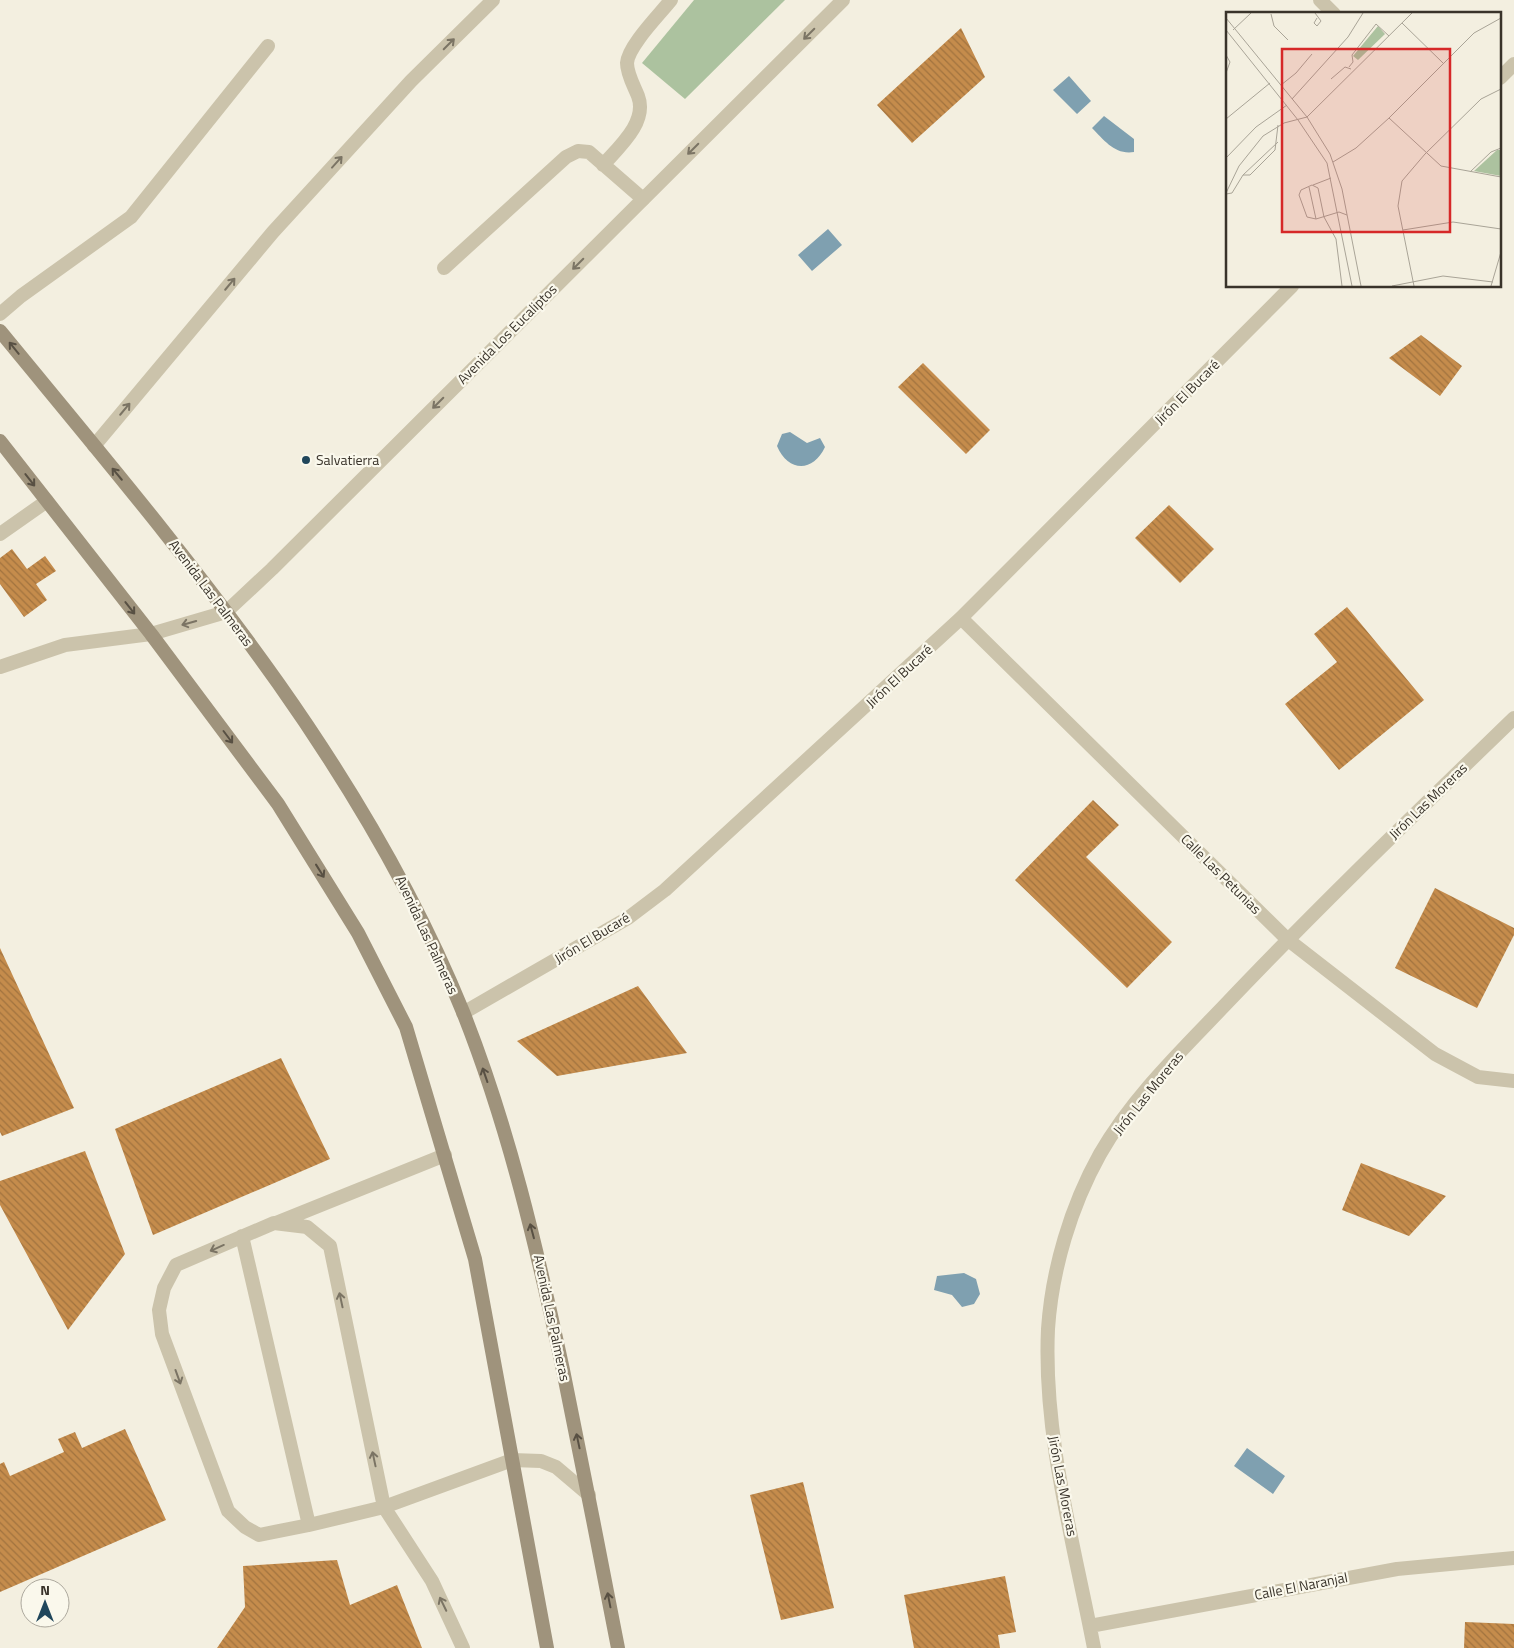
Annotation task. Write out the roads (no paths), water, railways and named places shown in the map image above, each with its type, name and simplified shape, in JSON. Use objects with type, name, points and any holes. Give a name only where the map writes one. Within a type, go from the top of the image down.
[{"type":"main road","name":"Avenida Las Palmeras","points":[[0,331],[148,511],[226,612],[318,741],[357,803],[410,898],[463,1013],[503,1124],[538,1253],[589,1495],[618,1648]]},
{"type":"main road","points":[[0,441],[151,634],[278,804],[358,933],[406,1028],[475,1259],[547,1648]]},
{"type":"street","points":[[94,446],[273,232],[411,81],[493,0]]},
{"type":"street","points":[[603,165],[636,126],[640,113],[639,99],[627,64],[630,53],[671,0]]},
{"type":"street","name":"Avenida Los Eucaliptos","points":[[0,667],[65,645],[151,634],[226,612],[272,569],[843,0]]},
{"type":"street","points":[[1320,0],[1332,12]]},
{"type":"street","points":[[0,314],[21,296],[131,217],[268,46]]},
{"type":"street","points":[[1502,76],[1514,64]]},
{"type":"street","points":[[444,268],[566,157],[578,151],[589,152],[643,199]]},
{"type":"street","name":"Jirón El Bucaré","points":[[463,1013],[628,918],[665,890],[961,618],[1290,288]]},
{"type":"street","points":[[0,534],[47,501]]},
{"type":"street","name":"Calle Las Petunias","points":[[961,618],[1287,939],[1435,1054],[1478,1077],[1514,1082]]},
{"type":"street","name":"Jirón Las Moreras","points":[[1094,1648],[1057,1455],[1050,1412],[1047,1369],[1049,1325],[1053,1296],[1068,1230],[1084,1185],[1121,1121],[1169,1064],[1287,939],[1514,718]]},
{"type":"street","points":[[444,1156],[242,1236],[176,1266],[164,1288],[159,1310],[162,1334],[228,1510],[245,1527],[259,1535],[384,1507],[512,1460],[541,1461],[556,1467],[589,1495]]},
{"type":"street","points":[[274,1223],[307,1227],[330,1246],[384,1507],[432,1581],[463,1648]]},
{"type":"street","points":[[242,1236],[309,1525]]},
{"type":"street","name":"Calle El Naranjal","points":[[1090,1626],[1398,1568],[1514,1558]]},
{"type":"water","points":[[1069,76],[1091,101],[1077,114],[1053,90]]},
{"type":"water","points":[[1104,116],[1134,139],[1134,152],[1116,149],[1092,128]]},
{"type":"water","points":[[828,229],[842,245],[812,271],[798,255]]},
{"type":"water","points":[[790,432],[807,443],[820,438],[825,447],[814,461],[807,465],[794,465],[787,461],[777,446],[782,434]]},
{"type":"water","points":[[964,1273],[976,1279],[980,1294],[974,1304],[962,1307],[952,1295],[934,1290],[937,1276]]},
{"type":"water","points":[[1247,1448],[1285,1476],[1273,1494],[1234,1466]]},
{"type":"place","name":"Salvatierra","points":[[306,460]]}]
